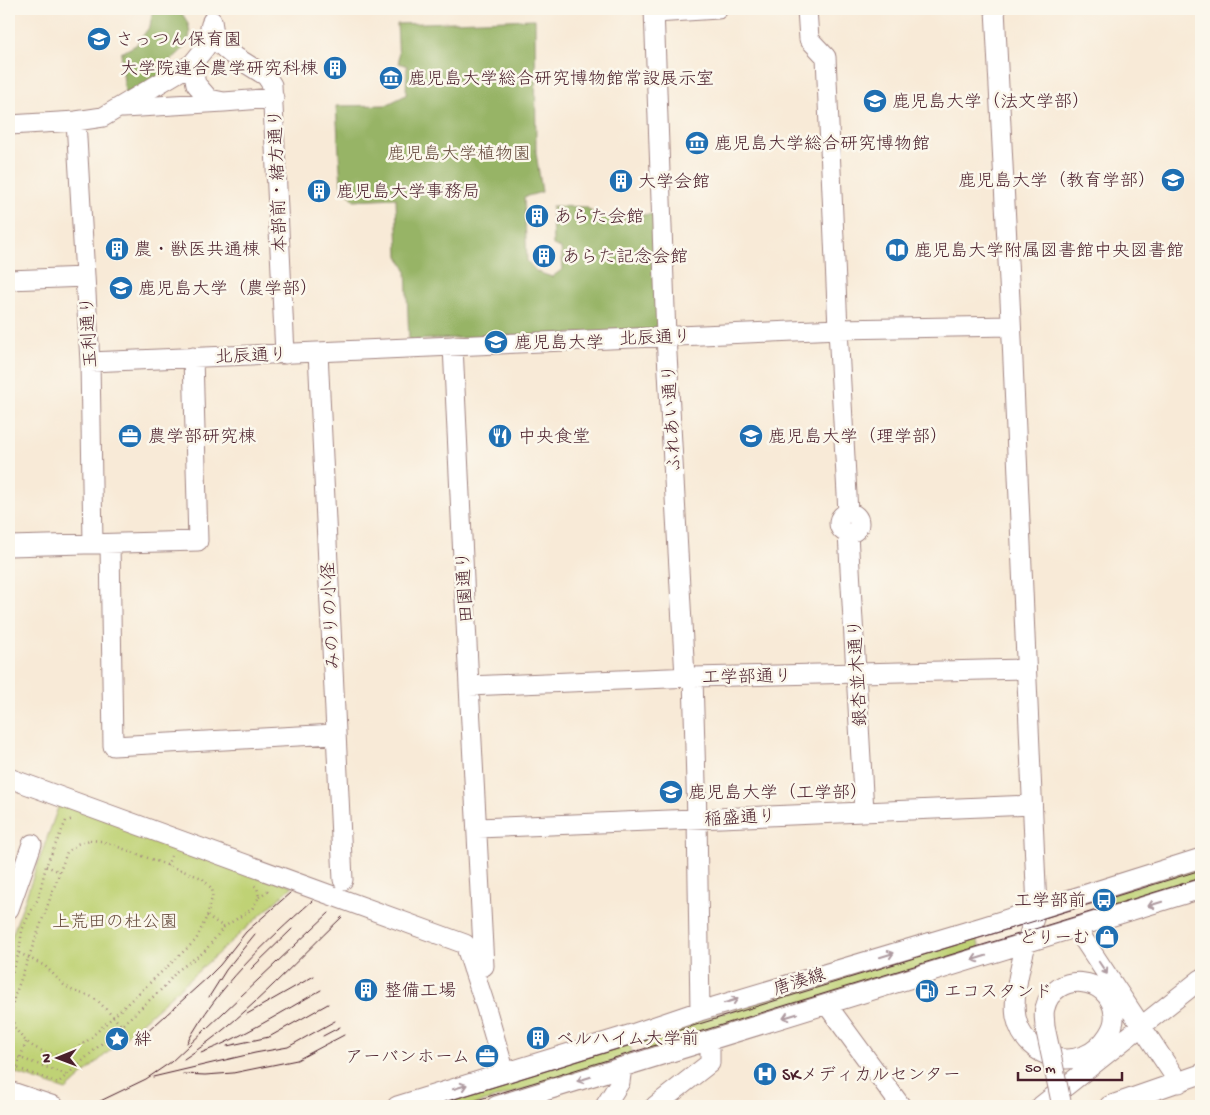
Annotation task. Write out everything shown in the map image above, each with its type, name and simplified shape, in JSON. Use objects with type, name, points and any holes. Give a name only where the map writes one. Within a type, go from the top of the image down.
[{"type":"street","points":[[654,11],[718,9]]},
{"type":"street","points":[[807,9],[809,39],[826,57],[838,329]]},
{"type":"street","points":[[995,9],[1037,909],[1025,944],[1015,1000],[1016,1015],[1019,1028],[1025,1040],[1036,1050],[1058,1059],[1068,1059],[1091,1052],[1101,1046],[1113,1026],[1114,1014],[1105,992],[1094,984],[1072,982],[1055,990],[1048,999],[1044,1014],[1046,1027],[1062,1106]]},
{"type":"street","name":"ふれあい通り","points":[[654,11],[666,336],[697,819],[700,1011]]},
{"type":"street","points":[[9,125],[76,121],[103,117],[192,64],[205,48],[212,15]]},
{"type":"street","name":"本部前・緒方通り","points":[[212,15],[215,40],[231,54],[266,76],[272,85],[285,354]]},
{"type":"street","points":[[192,64],[196,84],[209,98],[224,102]]},
{"type":"street","points":[[118,108],[274,98]]},
{"type":"street","name":"玉利通り","points":[[76,121],[113,746],[336,734]]},
{"type":"street","points":[[9,280],[85,277]]},
{"type":"street","name":"北辰通り","points":[[90,362],[838,329],[1011,326]]},
{"type":"street","name":"銀杏並木通り","points":[[838,329],[848,513],[842,515],[839,520],[839,527],[848,534],[864,811]]},
{"type":"street","name":"田園通り","points":[[452,346],[484,966],[473,968]]},
{"type":"street","name":"みのりの小径","points":[[318,352],[343,880]]},
{"type":"street","points":[[9,546],[198,542],[193,358]]},
{"type":"street","name":"工学部通り","points":[[469,686],[689,677],[1026,669]]},
{"type":"street","points":[[9,778],[465,944],[505,1073]]},
{"type":"street","name":"稲盛通り","points":[[478,828],[1032,805]]},
{"type":"street","points":[[9,909],[32,844]]},
{"type":"street","name":"唐湊線","points":[[397,1106],[1201,858]]},
{"type":"street","name":"唐湊線","points":[[496,1106],[1201,889]]},
{"type":"street","points":[[1076,928],[1179,1082]]},
{"type":"street","points":[[1041,1106],[1201,979]]},
{"type":"street","points":[[827,1004],[901,1106]]},
{"type":"street","points":[[655,1106],[710,1063],[708,1041]]},
{"type":"street","points":[[605,1106],[620,1082],[622,1067]]},
{"type":"street","points":[[1109,1106],[1201,1074]]},
{"type":"street","points":[[11,1084],[54,1106]]},
{"type":"path","points":[[9,981],[19,953],[22,930],[38,899],[46,866],[66,821],[80,820]]},
{"type":"path","points":[[90,840],[101,841],[202,878],[208,883],[213,894],[208,916],[196,940],[88,1041],[75,1049],[61,1053],[42,1050],[26,1042],[17,1030],[12,1018],[14,998],[59,871],[67,852],[77,844],[90,840]]},
{"type":"path","points":[[165,853],[179,858]]},
{"type":"path","points":[[167,866],[170,856]]},
{"type":"path","points":[[46,866],[59,871]]},
{"type":"path","points":[[54,1086],[164,987],[177,971],[204,952],[224,927],[252,909],[259,897],[257,887],[250,882]]},
{"type":"path","points":[[208,916],[224,927]]},
{"type":"path","points":[[19,953],[45,966],[64,985],[73,991],[90,996],[98,1001],[122,1026]]},
{"type":"path","points":[[9,996],[14,998]]},
{"type":"path","points":[[11,1084],[26,1042]]},
{"type":"path","points":[[9,1054],[68,1075]]},
{"type":"path","points":[[9,1065],[58,1083]]},
{"type":"green space","points":[[153,9],[178,9],[188,24],[190,30],[189,37],[183,49],[169,61],[171,72],[125,94],[121,53],[136,45],[150,26]]},
{"type":"green space","name":"鹿児島大学植物園","points":[[535,19],[536,153],[542,192],[524,197],[527,261],[537,272],[552,277],[563,269],[561,248],[553,245],[552,206],[586,207],[598,217],[659,214],[660,330],[409,340],[406,270],[398,256],[396,198],[354,200],[341,185],[336,106],[386,105],[406,95],[407,66],[399,63],[397,24]]},
{"type":"green space","name":"上荒田の杜公園","points":[[60,802],[293,886],[66,1090],[9,1071],[9,944]]},
{"type":"green space","points":[[1201,866],[1201,881],[1100,913],[1095,899]]},
{"type":"green space","points":[[976,935],[980,949],[646,1052],[641,1038]]},
{"type":"green space","points":[[629,1042],[633,1056],[470,1106],[454,1106],[452,1097]]},
{"type":"tram line","points":[[432,1106],[1201,870]]},
{"type":"tram line","points":[[477,1100],[1201,878]]},
{"type":"tram line","points":[[145,1034],[207,978],[220,965],[246,932],[290,893]]},
{"type":"tram line","points":[[187,1043],[199,1022],[228,984],[260,949],[312,901]]},
{"type":"tram line","points":[[90,1106],[146,1079],[171,1062],[329,913]]},
{"type":"tram line","points":[[184,1059],[206,1044],[246,1010],[342,917]]},
{"type":"tram line","points":[[251,969],[292,929]]},
{"type":"tram line","points":[[209,997],[226,970],[255,934]]},
{"type":"tram line","points":[[247,1014],[314,976]]},
{"type":"tram line","points":[[201,1053],[247,1032],[321,990]]},
{"type":"tram line","points":[[227,1046],[269,1037],[328,1004]]},
{"type":"tram line","points":[[153,1077],[288,1047],[335,1021]]},
{"type":"tram line","points":[[323,1036],[340,1027]]},
{"type":"tram line","points":[[183,1074],[233,1073],[297,1060],[344,1035]]},
{"type":"tram line","points":[[9,1104],[14,1106]]},
{"type":"place","name":"さっつん保育園","points":[[99,39]]},
{"type":"place","name":"大学院連合農学研究科棟","points":[[335,68]]},
{"type":"place","name":"鹿児島大学総合研究博物館常設展示室","points":[[391,78]]},
{"type":"place","name":"鹿児島大学（法文学部）","points":[[875,101]]},
{"type":"place","name":"鹿児島大学総合研究博物館","points":[[697,143]]},
{"type":"place","name":"鹿児島大学（教育学部）","points":[[1173,180]]},
{"type":"place","name":"大学会館","points":[[621,181]]},
{"type":"place","name":"鹿児島大学事務局","points":[[319,191]]},
{"type":"place","name":"あらた会館","points":[[537,216]]},
{"type":"place","name":"農・獣医共通棟","points":[[117,249]]},
{"type":"place","name":"鹿児島大学附属図書館中央図書館","points":[[897,250]]},
{"type":"place","name":"あらた記念会館","points":[[544,256]]},
{"type":"place","name":"鹿児島大学（農学部）","points":[[121,288]]},
{"type":"place","name":"鹿児島大学","points":[[496,342]]},
{"type":"place","name":"農学部研究棟","points":[[130,436]]},
{"type":"place","name":"中央食堂","points":[[500,436]]},
{"type":"place","name":"鹿児島大学（理学部）","points":[[751,436]]},
{"type":"place","name":"鹿児島大学（工学部）","points":[[671,792]]},
{"type":"place","name":"工学部前","points":[[1104,900]]},
{"type":"place","name":"どりーむ","points":[[1107,937]]},
{"type":"place","name":"整備工場","points":[[366,990]]},
{"type":"place","name":"エコスタンド","points":[[927,991]]},
{"type":"place","name":"ベルハイム大学前","points":[[538,1038]]},
{"type":"place","name":"絆","points":[[117,1039]]},
{"type":"place","name":"アーバンホーム","points":[[487,1056]]},
{"type":"place","name":"SKメディカルセンター","points":[[765,1074]]}]
